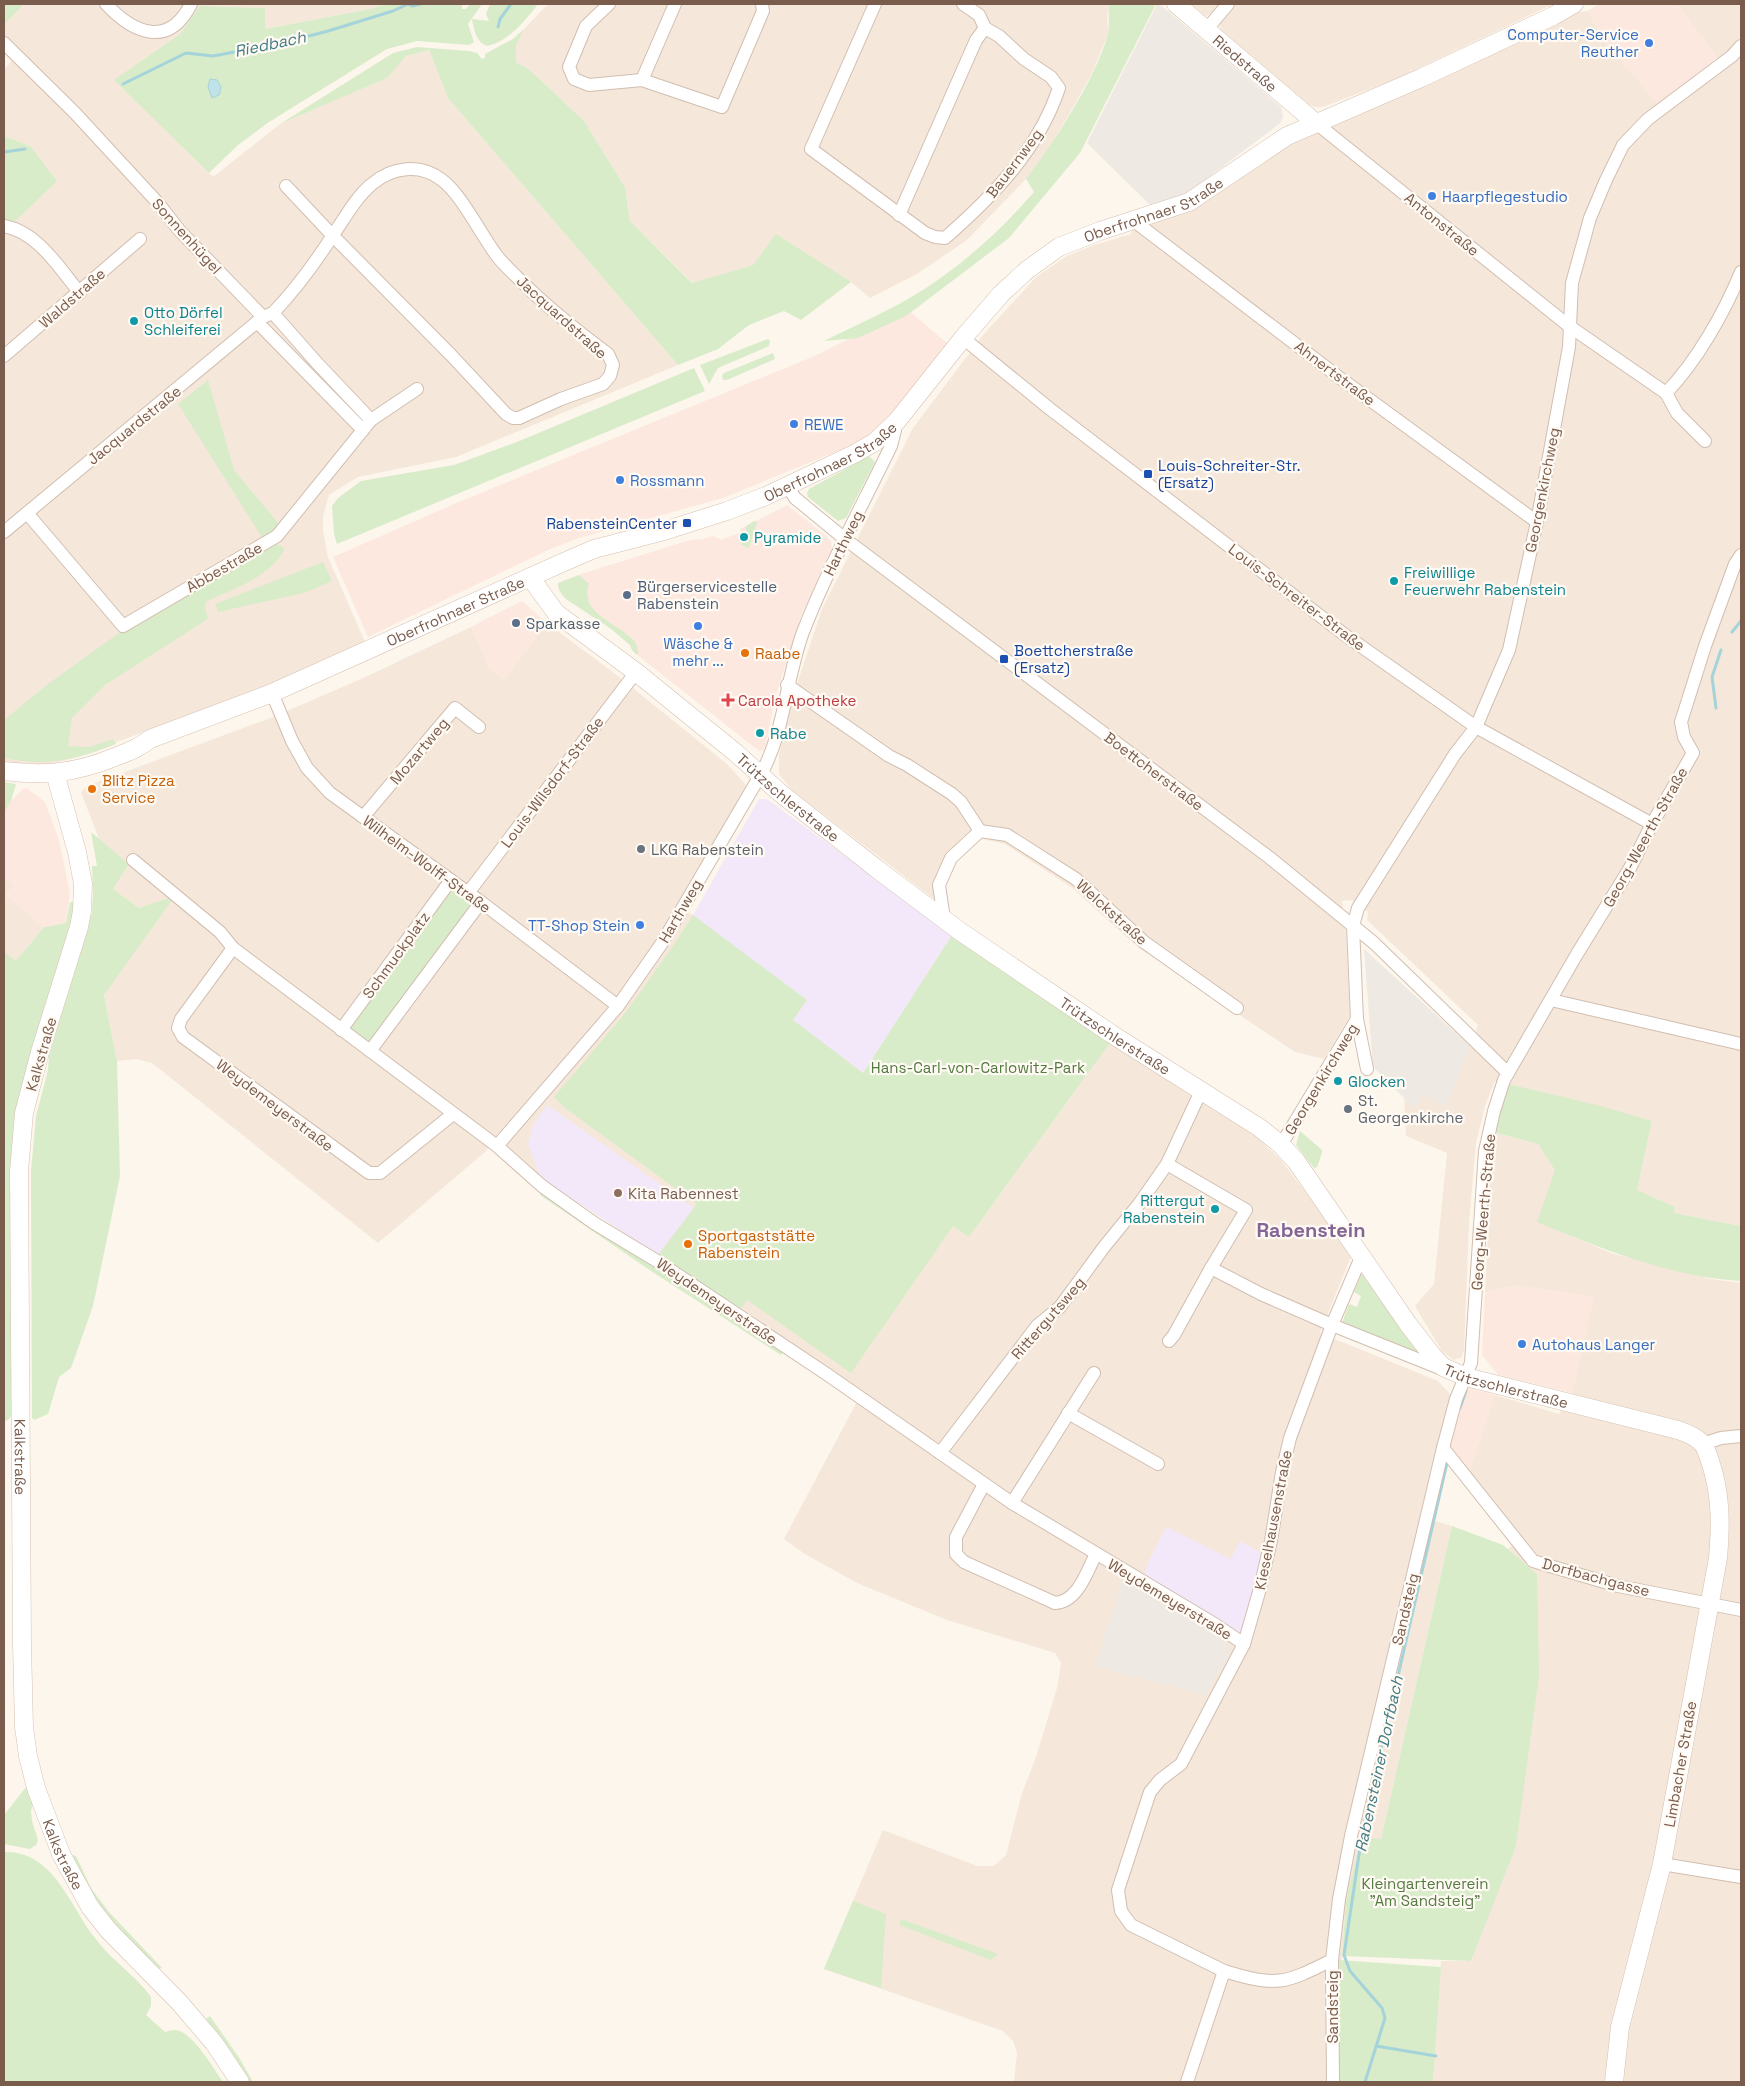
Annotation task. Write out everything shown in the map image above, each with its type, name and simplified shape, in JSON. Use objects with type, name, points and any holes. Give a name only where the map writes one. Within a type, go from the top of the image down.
[{"type":"main road","name":"Riedstraße","points":[[1176,4],[1316,123]]},
{"type":"main road","name":"Oberfrohnaer Straße","points":[[4,771],[55,774],[88,768],[140,747],[150,739],[272,693],[594,549],[664,531],[727,511],[786,486],[875,442],[897,421],[963,338],[1002,294],[1027,270],[1059,247],[1100,231],[1189,202],[1287,136],[1421,78],[1574,4]]},
{"type":"main road","name":"Trützschlerstraße","points":[[530,577],[556,612],[636,672],[761,774],[792,803],[944,918],[1103,1028],[1260,1128],[1281,1145],[1296,1161],[1408,1324],[1443,1368],[1466,1377],[1678,1430],[1693,1436],[1703,1444]]},
{"type":"main road","name":"Kalkstraße","points":[[55,774],[77,852],[83,893],[79,927],[40,1052],[24,1113],[19,1170],[22,1644],[24,1727],[28,1756],[36,1788],[60,1854],[90,1908],[109,1931],[179,2002],[214,2043],[240,2082]]},
{"type":"main road","name":"Limbacher Straße","points":[[1614,2082],[1620,2026],[1662,1864],[1718,1548],[1719,1501],[1714,1474],[1703,1444]]},
{"type":"street","points":[[106,4],[116,15],[137,28],[155,33],[170,30],[191,4]]},
{"type":"street","points":[[609,4],[586,26],[571,57],[569,67],[574,79],[585,84],[642,80],[722,106],[763,10],[762,4]]},
{"type":"street","points":[[642,80],[675,4]]},
{"type":"street","name":"Bauernweg","points":[[875,4],[811,149],[925,233],[945,238],[985,202],[1020,160],[1038,135],[1059,88],[1057,83],[1024,59],[999,36],[985,28],[978,15],[963,4]]},
{"type":"street","points":[[1206,30],[1228,4]]},
{"type":"street","points":[[899,215],[976,40],[985,28]]},
{"type":"street","name":"Sonnenhügel","points":[[4,43],[75,113],[158,204],[179,230],[367,425]]},
{"type":"street","name":"Georgenkirchweg","points":[[1281,1145],[1357,1019],[1353,926],[1358,908],[1455,754],[1476,727],[1509,650],[1537,522],[1569,346],[1572,283],[1580,250],[1606,180],[1623,146],[1648,119],[1732,56],[1741,46]]},
{"type":"street","name":"Antonstraße","points":[[1316,123],[1569,326],[1666,394]]},
{"type":"street","name":"Jacquardstraße","points":[[4,532],[292,294],[333,236],[353,206],[370,185],[386,173],[402,169],[420,169],[442,180],[461,202],[504,263],[548,308],[608,354],[613,365],[610,376],[603,384],[561,399],[519,418],[513,418],[506,414],[451,355],[333,236],[286,186]]},
{"type":"street","name":"Ahnertstraße","points":[[1134,221],[1346,383],[1537,522]]},
{"type":"street","points":[[4,226],[27,235],[40,245],[80,293]]},
{"type":"street","name":"Waldstraße","points":[[4,356],[80,293],[140,239]]},
{"type":"street","points":[[1705,441],[1677,413],[1666,394],[1677,382],[1710,332],[1730,297],[1741,272]]},
{"type":"street","name":"Sonnenhügel","points":[[265,318],[316,363],[367,425]]},
{"type":"street","name":"Louis-Schreiter-Straße","points":[[963,338],[1050,409],[1345,635],[1476,727],[1652,824]]},
{"type":"street","name":"Abbestraße","points":[[27,512],[123,626],[277,536],[367,425],[417,389]]},
{"type":"street","name":"Harthweg","points":[[497,1146],[618,1006],[662,943],[761,774],[772,754],[787,685],[803,633],[845,539],[891,446],[897,421]]},
{"type":"street","name":"Boettcherstraße","points":[[786,486],[795,498],[845,539],[1270,858],[1374,943],[1508,1073]]},
{"type":"street","name":"Georg-Weerth-Straße","points":[[1466,1377],[1471,1363],[1485,1150],[1494,1111],[1508,1073],[1630,868],[1652,824],[1693,753],[1684,737],[1681,722],[1735,564],[1741,555]]},
{"type":"street","name":"Louis-Wilsdorf-Straße","points":[[468,893],[636,672]]},
{"type":"street","points":[[787,685],[888,756],[907,765],[952,794],[961,802],[980,831],[951,858],[940,885],[944,918]]},
{"type":"street","name":"Wilhelm-Wolff-Straße","points":[[272,693],[292,741],[307,768],[330,793],[481,902],[618,1006]]},
{"type":"street","name":"Mozartweg","points":[[363,817],[455,708],[479,727]]},
{"type":"street","name":"Welckstraße","points":[[980,831],[1007,835],[1076,879],[1144,942],[1237,1008]]},
{"type":"street","name":"Weydemeyerstraße","points":[[133,860],[220,932],[233,948],[497,1146],[542,1186],[594,1223],[657,1261],[828,1375],[1012,1503],[1216,1625],[1244,1644]]},
{"type":"street","name":"Schmuckplatz","points":[[341,1030],[451,880]]},
{"type":"street","points":[[370,1051],[481,902]]},
{"type":"street","name":"Weydemeyerstraße","points":[[233,948],[181,1019],[178,1028],[183,1037],[370,1173],[380,1173],[453,1114]]},
{"type":"street","points":[[1551,1000],[1741,1044]]},
{"type":"street","points":[[1357,1019],[1367,1069]]},
{"type":"street","name":"Rittergutsweg","points":[[940,1453],[1038,1326],[1060,1307],[1082,1280],[1104,1247],[1139,1204],[1167,1164],[1201,1091]]},
{"type":"street","points":[[1167,1164],[1246,1210],[1169,1341]]},
{"type":"street","name":"Kieselhausenstraße","points":[[1332,1960],[1300,1976],[1275,1982],[1250,1979],[1224,1970],[1131,1925],[1121,1911],[1118,1890],[1150,1792],[1160,1780],[1181,1764],[1244,1644],[1260,1592],[1290,1438],[1332,1325],[1362,1255]]},
{"type":"street","points":[[1211,1268],[1261,1294],[1332,1325],[1435,1368],[1466,1377]]},
{"type":"street","points":[[1012,1503],[1094,1373]]},
{"type":"street","name":"Sandsteig","points":[[1333,2082],[1332,1960],[1339,1899],[1351,1836],[1443,1448],[1456,1398],[1466,1377]]},
{"type":"street","points":[[1068,1413],[1158,1464]]},
{"type":"street","points":[[1703,1444],[1721,1438],[1741,1436]]},
{"type":"street","name":"Dorfbachgasse","points":[[1443,1448],[1533,1561],[1618,1586],[1741,1610]]},
{"type":"street","name":"Weydemeyerstraße","points":[[984,1484],[956,1537],[956,1554],[964,1562],[1055,1603],[1070,1598],[1096,1554]]},
{"type":"street","points":[[1662,1864],[1741,1877]]},
{"type":"street","points":[[1187,2082],[1224,1970]]},
{"type":"shaded area","points":[[24,4],[387,4],[265,29],[265,8],[200,6],[180,34],[115,80],[213,177],[280,124],[386,78],[406,56],[429,50],[448,98],[678,365],[456,457],[358,477],[329,495],[323,517],[323,531],[328,557],[365,642],[268,685],[80,756],[48,765],[23,763],[22,773],[4,771],[4,223],[30,146],[4,136],[4,70],[11,61],[4,53],[4,25]]},
{"type":"shaded area","points":[[548,4],[1109,4],[1107,18],[1109,32],[1092,73],[1074,106],[1045,155],[1026,179],[967,240],[917,274],[870,298],[851,282],[753,265],[693,283],[630,221],[625,187],[584,121],[530,70],[516,62],[516,44],[524,29]]},
{"type":"shaded area","points":[[1157,4],[1162,6],[1281,107],[1283,116],[1281,122],[1270,131],[1186,194],[1170,202],[1150,205],[1087,143]]},
{"type":"shaded area","points":[[1192,4],[1222,4],[1213,14],[1205,16]]},
{"type":"shaded area","points":[[1236,4],[1553,4],[1396,79],[1323,107],[1316,107],[1310,105],[1220,30],[1220,23]]},
{"type":"shaded area","points":[[1599,4],[1677,4],[1717,58],[1658,104],[1602,38],[1588,11]]},
{"type":"shaded area","points":[[1677,4],[1741,4],[1741,1226],[1674,1213],[1675,1207],[1637,1190],[1652,1121],[1495,1081],[1485,1106],[1476,1143],[1469,1222],[1464,1351],[1461,1358],[1453,1360],[1442,1351],[1415,1306],[1434,1284],[1447,1153],[1406,1136],[1404,1098],[1415,1109],[1424,1094],[1445,1107],[1478,1025],[1367,920],[1368,912],[1351,900],[1342,901],[1346,933],[1350,1016],[1324,1059],[1295,1052],[1139,948],[1071,887],[1005,844],[982,839],[956,862],[945,887],[947,909],[792,790],[779,774],[779,754],[796,687],[822,609],[913,428],[983,335],[1036,277],[1067,256],[1091,246],[1131,234],[1134,221],[1265,150],[1553,16],[1588,11],[1602,38],[1658,104],[1733,61],[1717,58]]},
{"type":"shaded area","name":"RabensteinCenter","points":[[907,309],[947,343],[892,413],[870,434],[850,446],[723,498],[576,539],[548,550],[368,637],[333,557],[454,504],[817,355]]},
{"type":"shaded area","name":"RabensteinCenter","points":[[787,505],[831,541],[832,550],[800,619],[775,698],[766,744],[763,750],[759,751],[636,654],[630,645],[610,628],[566,599],[558,588],[558,583],[690,540],[713,536],[721,540],[741,532],[740,529]]},
{"type":"shaded area","points":[[522,601],[547,623],[504,679],[490,669],[471,627]]},
{"type":"shaded area","points":[[547,623],[614,673],[706,747],[728,765],[747,786],[682,909],[693,915],[807,1000],[969,1237],[1110,1043],[1255,1136],[1281,1160],[1352,1254],[1320,1333],[1438,1381],[1454,1398],[1424,1518],[1452,1526],[1381,1839],[1346,1901],[1337,2082],[1014,2082],[1017,2053],[1013,2041],[1003,2031],[824,1969],[883,1830],[977,1866],[994,1866],[1006,1855],[1022,1793],[1035,1760],[1057,1688],[1061,1663],[1055,1653],[947,1620],[857,1583],[805,1554],[784,1539],[861,1394],[658,1255],[541,1178],[494,1140],[485,1152],[378,1243],[152,1063],[136,1059],[117,1061],[104,995],[174,897],[139,908],[113,889],[129,864],[99,839],[81,792],[87,786],[273,717],[361,679],[471,627],[490,669],[504,679]]},
{"type":"shaded area","points":[[24,788],[45,802],[59,840],[70,893],[66,923],[44,927],[6,895],[14,885],[4,876],[4,813],[11,801]]},
{"type":"shaded area","points":[[759,799],[767,799],[952,935],[863,1073],[793,1020],[807,1000],[693,915]]},
{"type":"shaded area","points":[[4,876],[14,885],[6,895],[44,927],[16,961],[4,951]]},
{"type":"shaded area","points":[[1364,949],[1470,1046],[1445,1107],[1424,1094],[1415,1109],[1373,1067]]},
{"type":"shaded area","name":"Kita Rabennest","points":[[547,1105],[694,1208],[658,1255],[541,1178],[528,1144],[534,1123]]},
{"type":"shaded area","points":[[1493,1132],[1538,1144],[1556,1170],[1538,1222],[1611,1253],[1711,1279],[1741,1283],[1741,2082],[1433,2082],[1441,1961],[1472,1961],[1537,1574],[1508,1549],[1521,1536],[1469,1472],[1495,1395],[1559,1414],[1572,1393],[1593,1297],[1521,1286],[1499,1288],[1485,1293]]},
{"type":"shaded area","points":[[1521,1286],[1594,1297],[1572,1393],[1498,1375],[1482,1355],[1485,1293],[1499,1288]]},
{"type":"shaded area","points":[[1469,1388],[1495,1395],[1469,1472],[1446,1446],[1457,1404]]},
{"type":"shaded area","points":[[1166,1527],[1231,1559],[1240,1541],[1263,1554],[1244,1630],[1238,1632],[1145,1577],[1147,1565]]},
{"type":"shaded area","points":[[1123,1580],[1226,1639],[1231,1652],[1205,1695],[1095,1666]]},
{"type":"green space","points":[[4,4],[24,4],[4,25]]},
{"type":"green space","points":[[387,4],[462,4],[462,9],[466,9],[470,4],[482,4],[468,24],[474,42],[469,45],[417,41],[387,49],[269,122],[238,145],[209,173],[114,80],[180,34],[200,6],[265,8],[265,29]]},
{"type":"green space","points":[[490,4],[538,4],[509,35],[495,44],[487,46],[478,39],[472,19],[489,21],[486,14]]},
{"type":"green space","points":[[1109,4],[1156,4],[1080,153],[1009,238],[906,316],[858,338],[824,341],[901,303],[941,278],[983,244],[1034,192],[1026,179],[1073,110],[1094,71],[1108,34]]},
{"type":"green space","points":[[524,29],[516,45],[516,62],[530,70],[584,121],[625,187],[630,221],[692,283],[753,265],[776,234],[851,282],[801,320],[784,311],[749,325],[718,349],[678,365],[448,98],[429,50],[406,56],[387,78],[280,124],[393,53],[417,47],[469,51],[477,53],[482,59],[485,58],[485,54],[513,39]]},
{"type":"green space","points":[[4,136],[30,146],[57,181],[12,224],[4,223]]},
{"type":"green space","points":[[768,339],[770,341],[769,346],[718,368],[709,384],[700,365]]},
{"type":"green space","points":[[773,353],[775,359],[723,380],[722,376],[724,373]]},
{"type":"green space","points":[[694,368],[705,391],[337,544],[334,534],[332,506],[338,498],[361,481],[454,465],[517,442]]},
{"type":"green space","points":[[208,380],[234,470],[279,524],[263,539],[178,404]]},
{"type":"green space","points":[[869,456],[875,462],[846,518],[838,521],[808,497],[809,489]]},
{"type":"green space","points":[[754,521],[757,522],[749,548],[740,544],[750,538],[745,527]]},
{"type":"green space","points":[[276,543],[285,549],[270,567],[252,580],[206,602],[205,609],[208,618],[105,685],[72,718],[68,746],[89,747],[113,739],[116,744],[74,758],[47,762],[19,761],[4,758],[4,720],[48,684],[126,628]]},
{"type":"green space","points":[[323,562],[332,581],[304,593],[218,612],[215,604]]},
{"type":"green space","points":[[579,575],[589,584],[587,594],[595,611],[635,642],[638,654],[610,628],[561,594],[558,583]]},
{"type":"green space","points":[[4,782],[16,784],[11,801],[4,813]]},
{"type":"green space","points":[[91,832],[129,864],[113,889],[139,908],[175,896],[104,995],[117,1061],[120,1176],[93,1306],[71,1368],[59,1377],[48,1414],[34,1420],[32,1418],[31,1171],[36,1116],[48,1070],[49,1056],[92,913],[92,866],[97,866]]},
{"type":"green space","points":[[451,880],[481,902],[370,1051],[341,1030]]},
{"type":"green space","points":[[70,902],[76,902],[75,910],[35,1051],[12,1412],[10,1418],[6,1421],[4,1420],[4,951],[16,961],[44,927],[66,923]]},
{"type":"green space","name":"Hans-Carl-von-Carlowitz-Park","points":[[693,915],[807,1000],[793,1020],[863,1073],[952,935],[1110,1043],[969,1237],[953,1226],[851,1373],[747,1300],[739,1312],[658,1255],[697,1204],[565,1108],[554,1097],[626,1012]]},
{"type":"green space","points":[[1508,1084],[1597,1105],[1652,1121],[1637,1190],[1675,1207],[1674,1213],[1741,1226],[1741,1281],[1688,1274],[1662,1268],[1586,1242],[1537,1222],[1555,1170],[1538,1144],[1493,1132]]},
{"type":"green space","points":[[1300,1131],[1322,1150],[1317,1167],[1314,1168],[1296,1145]]},
{"type":"green space","points":[[540,1192],[784,1351],[781,1355],[651,1271],[540,1195]]},
{"type":"green space","points":[[1362,1273],[1427,1360],[1342,1323],[1349,1304],[1357,1307],[1361,1296],[1354,1292]]},
{"type":"green space","name":"Kleingartenverein \"Am Sandsteig\"","points":[[1452,1526],[1503,1545],[1537,1574],[1539,1675],[1516,1846],[1471,1961],[1342,1956],[1346,1901],[1361,1838],[1381,1839]]},
{"type":"green space","points":[[26,1787],[33,1803],[31,1811],[32,1821],[38,1840],[36,1845],[30,1849],[4,1844],[4,1815]]},
{"type":"green space","points":[[4,1852],[21,1854],[35,1860],[48,1870],[68,1896],[101,1946],[151,1997],[151,2006],[146,2015],[165,2032],[171,2030],[180,2031],[192,2040],[223,2082],[4,2082]]},
{"type":"green space","points":[[72,1855],[76,1856],[91,1888],[109,1912],[162,1968],[158,1969],[107,1915],[89,1889]]},
{"type":"green space","points":[[853,1901],[886,1914],[881,1988],[824,1969]]},
{"type":"green space","points":[[901,1919],[998,1954],[991,1960],[899,1925]]},
{"type":"green space","points":[[1338,1960],[1441,1967],[1433,2082],[1337,2082]]},
{"type":"green space","points":[[210,2016],[240,2059],[253,2082],[249,2082],[231,2051],[206,2019]]},
{"type":"water","points":[[210,79],[217,80],[221,87],[219,95],[212,98],[208,87]]},
{"type":"waterway","name":"Riedbach","points":[[123,84],[186,53],[213,56],[282,43],[393,11],[408,4],[413,6],[420,4]]},
{"type":"waterway","points":[[498,27],[500,19],[511,4]]},
{"type":"waterway","name":"Riedbach","points":[[4,152],[25,149]]},
{"type":"waterway","name":"Rabensteiner Dorfbach","points":[[1732,632],[1741,621]]},
{"type":"waterway","name":"Rabensteiner Dorfbach","points":[[1716,708],[1712,677],[1721,650]]},
{"type":"waterway","name":"Rabensteiner Dorfbach","points":[[1460,1408],[1466,1391]]},
{"type":"waterway","name":"Rabensteiner Dorfbach","points":[[1365,2082],[1385,2018],[1382,2008],[1350,1971],[1344,1955],[1363,1828],[1447,1463]]},
{"type":"waterway","points":[[1376,2046],[1436,2056]]},
{"type":"place","name":"Computer-Service Reuther","points":[[1649,43]]},
{"type":"place","name":"Haarpflegestudio","points":[[1432,196]]},
{"type":"place","name":"Otto Dörfel Schleiferei","points":[[134,321]]},
{"type":"place","name":"REWE","points":[[794,424]]},
{"type":"place","name":"Louis-Schreiter-Str. (Ersatz)","points":[[1148,474]]},
{"type":"place","name":"Rossmann","points":[[620,480]]},
{"type":"place","name":"RabensteinCenter","points":[[687,523]]},
{"type":"place","name":"Pyramide","points":[[744,537]]},
{"type":"place","name":"Freiwillige Feuerwehr Rabenstein","points":[[1394,581]]},
{"type":"place","name":"Bürgerservicestelle Rabenstein","points":[[627,595]]},
{"type":"place","name":"Sparkasse","points":[[516,623]]},
{"type":"place","name":"Wäsche & mehr ...","points":[[698,626]]},
{"type":"place","name":"Raabe","points":[[745,653]]},
{"type":"place","name":"Boettcherstraße (Ersatz)","points":[[1004,659]]},
{"type":"place","name":"Carola Apotheke","points":[[728,700]]},
{"type":"place","name":"Rabe","points":[[760,733]]},
{"type":"place","name":"Blitz Pizza Service","points":[[92,789]]},
{"type":"place","name":"LKG Rabenstein","points":[[641,849]]},
{"type":"place","name":"TT-Shop Stein","points":[[640,925]]},
{"type":"place","name":"Glocken","points":[[1338,1081]]},
{"type":"place","name":"St. Georgenkirche","points":[[1348,1109]]},
{"type":"place","name":"Kita Rabennest","points":[[618,1193]]},
{"type":"place","name":"Rittergut Rabenstein","points":[[1215,1209]]},
{"type":"place","name":"Sportgaststätte Rabenstein","points":[[688,1244]]},
{"type":"place","name":"Autohaus Langer","points":[[1522,1344]]},
{"type":"district","name":"Rabenstein","points":[[1311,1230]]}]
